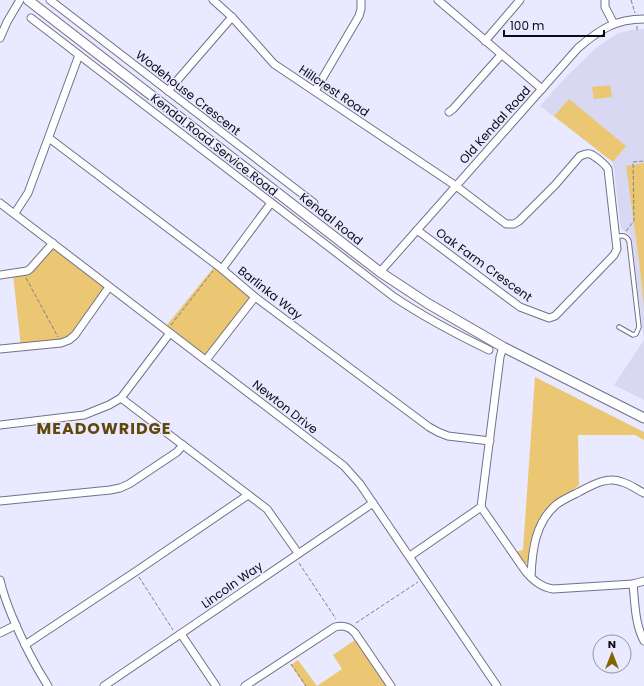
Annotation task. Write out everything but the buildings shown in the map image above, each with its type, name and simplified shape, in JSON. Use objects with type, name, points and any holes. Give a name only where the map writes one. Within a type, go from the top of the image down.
[{"type":"main road","name":"Kendal Road","points":[[28,0],[380,272],[427,303],[503,346],[644,418]]},
{"type":"street","points":[[0,38],[20,0]]},
{"type":"street","name":"Wodehouse Crescent","points":[[50,0],[314,203]]},
{"type":"street","name":"Hillcrest Road","points":[[213,0],[232,17],[274,64],[456,186],[504,223],[514,224],[519,221],[555,185],[580,156],[586,154]]},
{"type":"street","points":[[315,91],[359,16],[361,0]]},
{"type":"street","points":[[438,0],[542,89]]},
{"type":"street","points":[[485,41],[520,0]]},
{"type":"street","points":[[605,0],[606,7],[614,24]]},
{"type":"street","points":[[168,91],[232,17]]},
{"type":"street","name":"Kendal Road Service Road","points":[[31,18],[270,203],[403,303],[443,327],[489,350]]},
{"type":"street","name":"Old Kendal Road","points":[[380,272],[578,48],[593,35],[614,24],[628,20],[644,19]]},
{"type":"street","points":[[14,213],[28,193],[79,55]]},
{"type":"street","points":[[449,112],[501,55]]},
{"type":"street","name":"Barlinka Way","points":[[49,138],[220,267],[255,297],[429,427],[448,436],[490,441]]},
{"type":"street","name":"Oak Farm Crescent","points":[[417,230],[520,307],[549,318],[555,316],[614,255],[617,249],[619,236],[608,169],[592,155],[586,154]]},
{"type":"street","name":"Newton Drive","points":[[0,203],[344,466],[360,484],[498,686]]},
{"type":"street","points":[[220,267],[270,203]]},
{"type":"street","points":[[0,275],[23,272],[30,269],[53,243]]},
{"type":"street","points":[[0,349],[69,340],[75,335],[109,287]]},
{"type":"street","points":[[206,360],[255,297]]},
{"type":"street","points":[[0,425],[84,415],[109,405],[121,398],[168,332]]},
{"type":"street","points":[[503,346],[500,357],[481,507],[531,577],[546,588],[553,589],[644,582]]},
{"type":"street","points":[[121,398],[267,509],[296,555]]},
{"type":"street","points":[[0,502],[120,488],[129,484],[177,452],[183,445]]},
{"type":"street","points":[[531,577],[533,550],[538,529],[557,505],[566,499],[607,480],[622,482],[644,494]]},
{"type":"street","points":[[25,645],[248,495]]},
{"type":"street","name":"Lincoln Way","points":[[104,686],[373,503]]},
{"type":"street","points":[[410,556],[481,507]]},
{"type":"street","points":[[0,580],[3,593],[25,645],[48,686]]},
{"type":"street","points":[[633,584],[639,631],[644,641]]},
{"type":"street","points":[[0,633],[16,625]]},
{"type":"street","points":[[245,686],[335,627],[343,626],[351,628],[355,633],[391,686]]},
{"type":"street","points":[[179,635],[216,686]]},
{"type":"lane","points":[[619,236],[626,236],[629,241],[639,327],[636,334],[633,335],[619,327]]},
{"type":"path","points":[[619,236],[634,221],[633,162],[644,161]]},
{"type":"path","points":[[168,332],[220,267]]},
{"type":"path","points":[[23,272],[61,342]]},
{"type":"path","points":[[296,555],[343,626],[357,623],[424,578]]},
{"type":"path","points":[[135,572],[179,635]]},
{"type":"path","points":[[288,658],[306,686]]},
{"type":"shaded area","points":[[644,29],[644,340],[631,236],[621,228],[613,162],[540,106],[565,78],[596,48],[618,33]]},
{"type":"shaded area","points":[[610,85],[612,97],[594,99],[592,87]]},
{"type":"shaded area","points":[[569,99],[626,146],[613,162],[554,116]]},
{"type":"shaded area","points":[[644,163],[644,307],[626,166]]},
{"type":"shaded area","points":[[53,244],[109,287],[72,337],[61,342],[21,347],[13,274],[25,273]]},
{"type":"shaded area","points":[[217,266],[249,294],[249,298],[207,354],[204,354],[167,325],[214,267]]},
{"type":"shaded area","points":[[644,340],[644,400],[614,385]]},
{"type":"shaded area","points":[[535,377],[644,432],[644,440],[635,435],[578,435],[579,485],[555,501],[542,514],[531,538],[528,563],[525,563],[516,552],[523,550]]},
{"type":"shaded area","points":[[355,640],[387,686],[317,686],[342,669],[333,655]]},
{"type":"shaded area","points":[[298,660],[317,686],[305,686],[291,665]]},
{"type":"district","name":"MEADOWRIDGE","points":[[104,428]]}]
